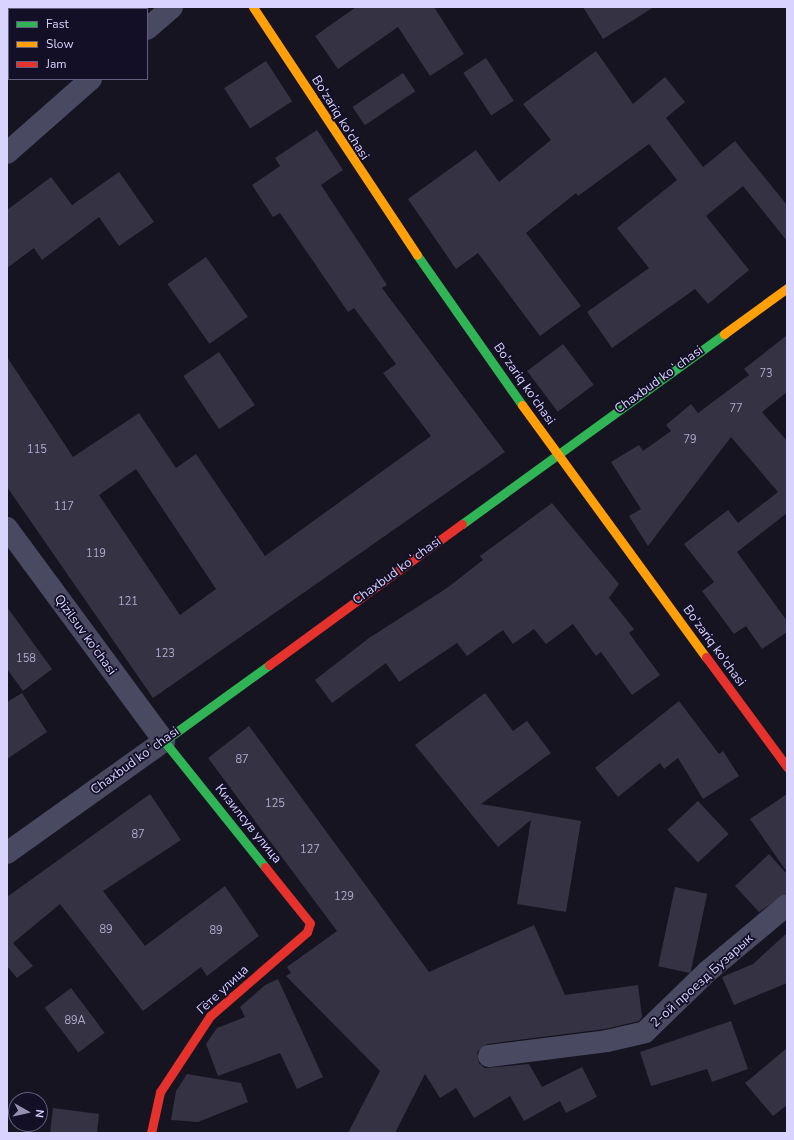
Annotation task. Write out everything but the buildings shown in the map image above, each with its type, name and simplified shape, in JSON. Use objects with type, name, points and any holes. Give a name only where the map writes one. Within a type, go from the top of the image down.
[{"type":"street","points":[[148,28],[172,7]]},
{"type":"street","name":"Bo'zariq ko'chasi","points":[[253,7],[370,189],[557,454],[787,766]]},
{"type":"street","points":[[7,153],[90,80]]},
{"type":"street","name":"Chaxbud koʻchasi","points":[[7,853],[164,741],[787,288]]},
{"type":"street","name":"Qizilsuv ko'chasi","points":[[7,528],[164,741]]},
{"type":"street","name":"Кизилсув улица","points":[[164,741],[310,923]]},
{"type":"street","name":"2-ой проезд Бузарык","points":[[489,1056],[607,1041],[645,1032],[708,971],[787,905]]},
{"type":"street","name":"Гёте улица","points":[[151,1133],[160,1092],[210,1016],[307,932],[310,923]]},
{"type":"traffic: fast","points":[[417,255],[522,405]]},
{"type":"traffic: fast","points":[[462,524],[724,334]]},
{"type":"traffic: fast","points":[[265,867],[164,741],[269,665]]},
{"type":"traffic: slow","points":[[253,7],[417,255]]},
{"type":"traffic: slow","points":[[724,334],[787,288]]},
{"type":"traffic: slow","points":[[522,405],[706,657]]},
{"type":"traffic: jam","points":[[269,665],[462,524]]},
{"type":"traffic: jam","points":[[706,657],[787,767]]},
{"type":"traffic: jam","points":[[151,1133],[160,1092],[210,1016],[307,932],[310,923],[265,867]]}]
